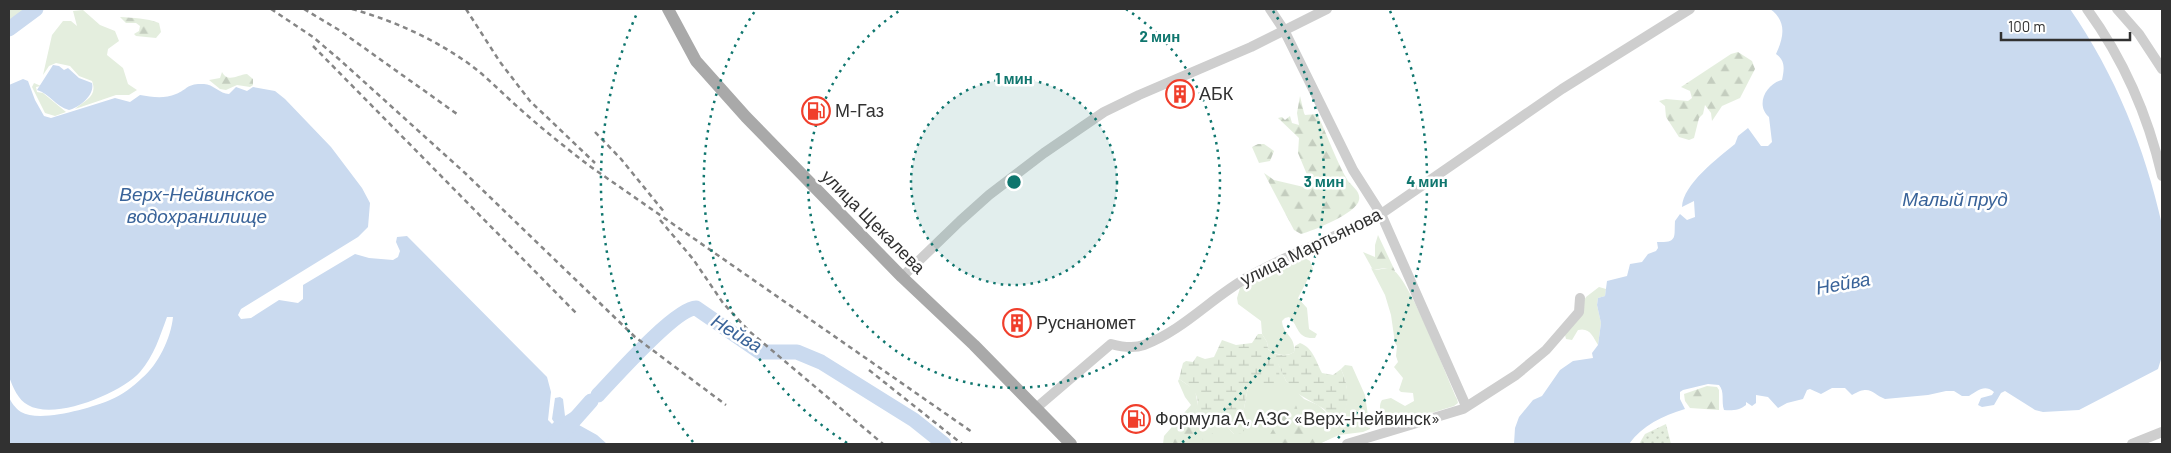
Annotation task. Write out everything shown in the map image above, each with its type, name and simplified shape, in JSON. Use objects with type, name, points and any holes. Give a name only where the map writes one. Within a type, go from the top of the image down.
[{"type":"main road","name":"улица Щекалева","points":[[668,9],[696,61],[790,163],[1071,444]]},
{"type":"street","points":[[1270,9],[1284,30],[1353,170],[1381,214],[1466,406]]},
{"type":"street","points":[[902,276],[989,195],[1044,153],[1104,112],[1327,9]]},
{"type":"street","name":"улица Мартьянова","points":[[1035,409],[1111,344],[1132,347],[1153,341],[1250,276],[1282,259],[1360,226],[1381,214],[1562,89],[1690,9]]},
{"type":"street","points":[[2087,9],[2110,42],[2132,83],[2155,145],[2162,176]]},
{"type":"street","points":[[2117,9],[2139,34],[2162,69]]},
{"type":"street","points":[[1347,444],[1462,409],[1516,374],[1546,350],[1579,312],[1580,298]]},
{"type":"street","points":[[2132,444],[2162,432]]},
{"type":"green space","points":[[9,9],[26,9],[9,21]]},
{"type":"green space","points":[[83,10],[100,25],[115,31],[119,41],[108,49],[107,55],[123,68],[128,84],[137,90],[129,95],[116,95],[75,109],[92,95],[92,81],[79,76],[70,66],[56,63],[49,66],[43,75],[52,35],[63,21],[71,21],[77,26],[73,11]]},
{"type":"green space","points":[[120,17],[145,19],[159,23],[161,32],[156,38],[136,36],[134,34],[139,31],[140,26],[136,23],[126,23]]},
{"type":"green space","points":[[1738,52],[1752,61],[1755,69],[1740,98],[1722,106],[1712,121],[1711,113],[1705,105],[1703,114],[1699,118],[1694,138],[1689,140],[1679,137],[1666,117],[1665,106],[1659,101],[1666,99],[1688,101],[1692,98],[1690,91],[1681,87],[1731,54]]},
{"type":"green space","points":[[222,72],[230,78],[247,74],[253,79],[253,85],[250,87],[237,85],[226,90],[220,89],[209,80],[220,78]]},
{"type":"green space","points":[[34,83],[41,86],[36,87],[37,92],[43,93],[66,112],[55,116],[45,113],[32,87]]},
{"type":"green space","points":[[1300,96],[1305,115],[1317,114],[1336,158],[1359,197],[1356,205],[1343,216],[1301,234],[1294,230],[1264,173],[1274,180],[1308,188],[1310,186],[1298,153],[1299,138],[1278,118],[1282,117],[1285,120],[1290,116],[1292,123],[1299,125],[1297,113]]},
{"type":"green space","points":[[1264,144],[1274,151],[1270,161],[1259,163],[1252,147]]},
{"type":"green space","points":[[1378,235],[1395,271],[1385,268],[1373,270],[1363,252],[1375,257],[1375,245]]},
{"type":"green space","points":[[1300,255],[1310,261],[1313,269],[1298,298],[1307,308],[1309,329],[1317,334],[1315,338],[1304,337],[1289,317],[1285,318],[1282,321],[1283,326],[1293,342],[1294,352],[1281,355],[1268,349],[1267,342],[1262,334],[1261,321],[1238,304],[1237,298],[1240,288]]},
{"type":"green space","points":[[1371,268],[1376,270],[1387,268],[1393,270],[1409,291],[1457,399],[1458,403],[1454,406],[1392,425],[1388,425],[1384,420],[1380,410],[1382,400],[1391,398],[1405,406],[1414,401],[1413,393],[1401,392],[1399,390],[1403,378],[1394,367],[1398,362],[1391,315],[1385,295]]},
{"type":"green space","points":[[1599,287],[1606,289],[1605,296],[1598,298],[1597,305],[1601,323],[1598,345],[1591,333],[1582,329],[1578,330],[1572,340],[1566,339],[1565,335],[1586,297]]},
{"type":"green space","points":[[1258,334],[1262,334],[1267,342],[1268,349],[1274,353],[1281,355],[1291,354],[1294,352],[1295,346],[1300,343],[1311,352],[1322,373],[1333,375],[1341,369],[1348,398],[1343,419],[1339,426],[1324,409],[1295,392],[1286,381],[1278,364],[1280,379],[1276,384],[1248,387],[1243,414],[1247,427],[1241,434],[1234,434],[1224,424],[1209,428],[1193,427],[1191,422],[1198,403],[1195,393],[1179,379],[1183,363],[1186,361],[1193,362],[1197,356],[1205,359],[1214,357],[1222,340],[1236,345],[1252,343]]},
{"type":"green space","points":[[1277,361],[1286,381],[1304,399],[1318,405],[1334,419],[1342,420],[1347,394],[1346,382],[1341,369],[1345,365],[1352,366],[1365,395],[1370,429],[1363,432],[1339,435],[1319,444],[1163,444],[1164,436],[1191,405],[1185,397],[1178,381],[1179,379],[1195,390],[1198,406],[1194,417],[1209,428],[1224,424],[1234,434],[1245,420],[1243,414],[1248,387],[1254,384]]},
{"type":"green space","points":[[1707,386],[1717,387],[1719,390],[1719,410],[1690,408],[1685,401],[1684,394]]},
{"type":"green space","points":[[1295,398],[1298,411],[1306,423],[1329,439],[1319,444],[1260,444],[1268,438],[1281,415]]},
{"type":"green space","points":[[1188,417],[1193,427],[1209,428],[1217,441],[1201,439],[1190,444],[1173,444]]},
{"type":"green space","points":[[1666,424],[1671,444],[1639,444],[1645,434]]},
{"type":"water","name":"Малый пруд","points":[[1770,9],[2070,9],[2101,59],[2126,112],[2147,168],[2155,196],[2162,225],[2162,356],[2158,369],[2079,410],[2043,412],[2035,410],[2005,391],[2001,393],[1994,405],[1982,407],[1978,405],[1981,398],[1992,395],[1994,392],[1984,388],[1969,396],[1962,396],[1954,391],[1946,391],[1928,395],[1885,399],[1867,390],[1852,395],[1845,388],[1832,388],[1821,394],[1810,389],[1807,390],[1803,399],[1787,403],[1778,408],[1768,397],[1756,395],[1756,403],[1752,406],[1746,402],[1746,405],[1736,410],[1724,410],[1722,391],[1719,385],[1708,384],[1680,392],[1680,399],[1685,409],[1647,426],[1629,444],[1514,444],[1515,428],[1519,417],[1533,400],[1542,396],[1560,370],[1573,361],[1593,358],[1592,353],[1598,345],[1601,323],[1597,305],[1598,298],[1605,296],[1607,281],[1627,276],[1630,264],[1642,262],[1648,254],[1656,251],[1658,248],[1657,242],[1672,240],[1674,238],[1675,221],[1680,214],[1687,220],[1695,217],[1694,201],[1682,207],[1688,189],[1702,172],[1735,144],[1738,136],[1748,128],[1761,146],[1768,146],[1772,142],[1769,117],[1763,107],[1763,101],[1767,90],[1776,82],[1782,80],[1784,69],[1783,63],[1776,54],[1782,35],[1781,24]]},
{"type":"water","points":[[53,65],[59,66],[64,70],[68,68],[79,78],[92,83],[91,92],[86,100],[69,110],[37,90]]},
{"type":"water","name":"Верх-Нейвинское водохранилище","points":[[23,79],[28,81],[35,100],[44,116],[51,118],[115,98],[130,102],[140,95],[172,96],[194,84],[207,84],[229,94],[236,87],[247,91],[253,87],[275,91],[331,147],[362,188],[370,203],[368,227],[358,237],[241,309],[238,315],[241,319],[251,318],[279,300],[298,303],[303,299],[303,285],[355,254],[369,258],[393,260],[398,257],[400,251],[396,242],[397,237],[407,236],[547,377],[551,392],[548,420],[552,424],[554,422],[552,419],[555,398],[560,397],[563,399],[565,416],[578,408],[586,416],[579,425],[597,435],[607,444],[9,444],[9,397],[13,405],[21,412],[40,416],[66,413],[114,398],[135,385],[148,373],[167,342],[173,317],[167,317],[153,353],[140,372],[131,380],[103,396],[70,407],[54,410],[40,409],[28,405],[16,393],[9,377],[9,85]]},
{"type":"waterway","points":[[9,29],[36,9]]},
{"type":"waterway","name":"Нейва","points":[[598,395],[661,331],[687,311],[696,308],[760,352],[797,352],[821,362],[914,420],[944,444]]},
{"type":"waterway","name":"Нейва","points":[[553,444],[591,401]]},
{"type":"railway","points":[[271,9],[313,37],[340,60],[465,173],[635,337],[726,405]]},
{"type":"railway","points":[[304,9],[339,30],[457,114]]},
{"type":"railway","points":[[352,9],[381,18],[409,30],[436,43],[462,59],[591,167],[972,432]]},
{"type":"railway","points":[[466,9],[500,62],[530,101],[595,163]]},
{"type":"railway","points":[[313,46],[578,315]]},
{"type":"railway","points":[[595,132],[621,159],[665,213]]},
{"type":"railway","points":[[660,220],[693,259],[723,303],[749,331],[883,444]]},
{"type":"railway","points":[[869,370],[962,444]]},
{"type":"place","name":"АБК","points":[[1180,94]]},
{"type":"place","name":"М-Газ","points":[[816,111]]},
{"type":"place","name":"Руснаномет","points":[[1017,323]]},
{"type":"place","name":"Формула А, АЗС «Верх-Нейвинск»","points":[[1136,419]]}]
